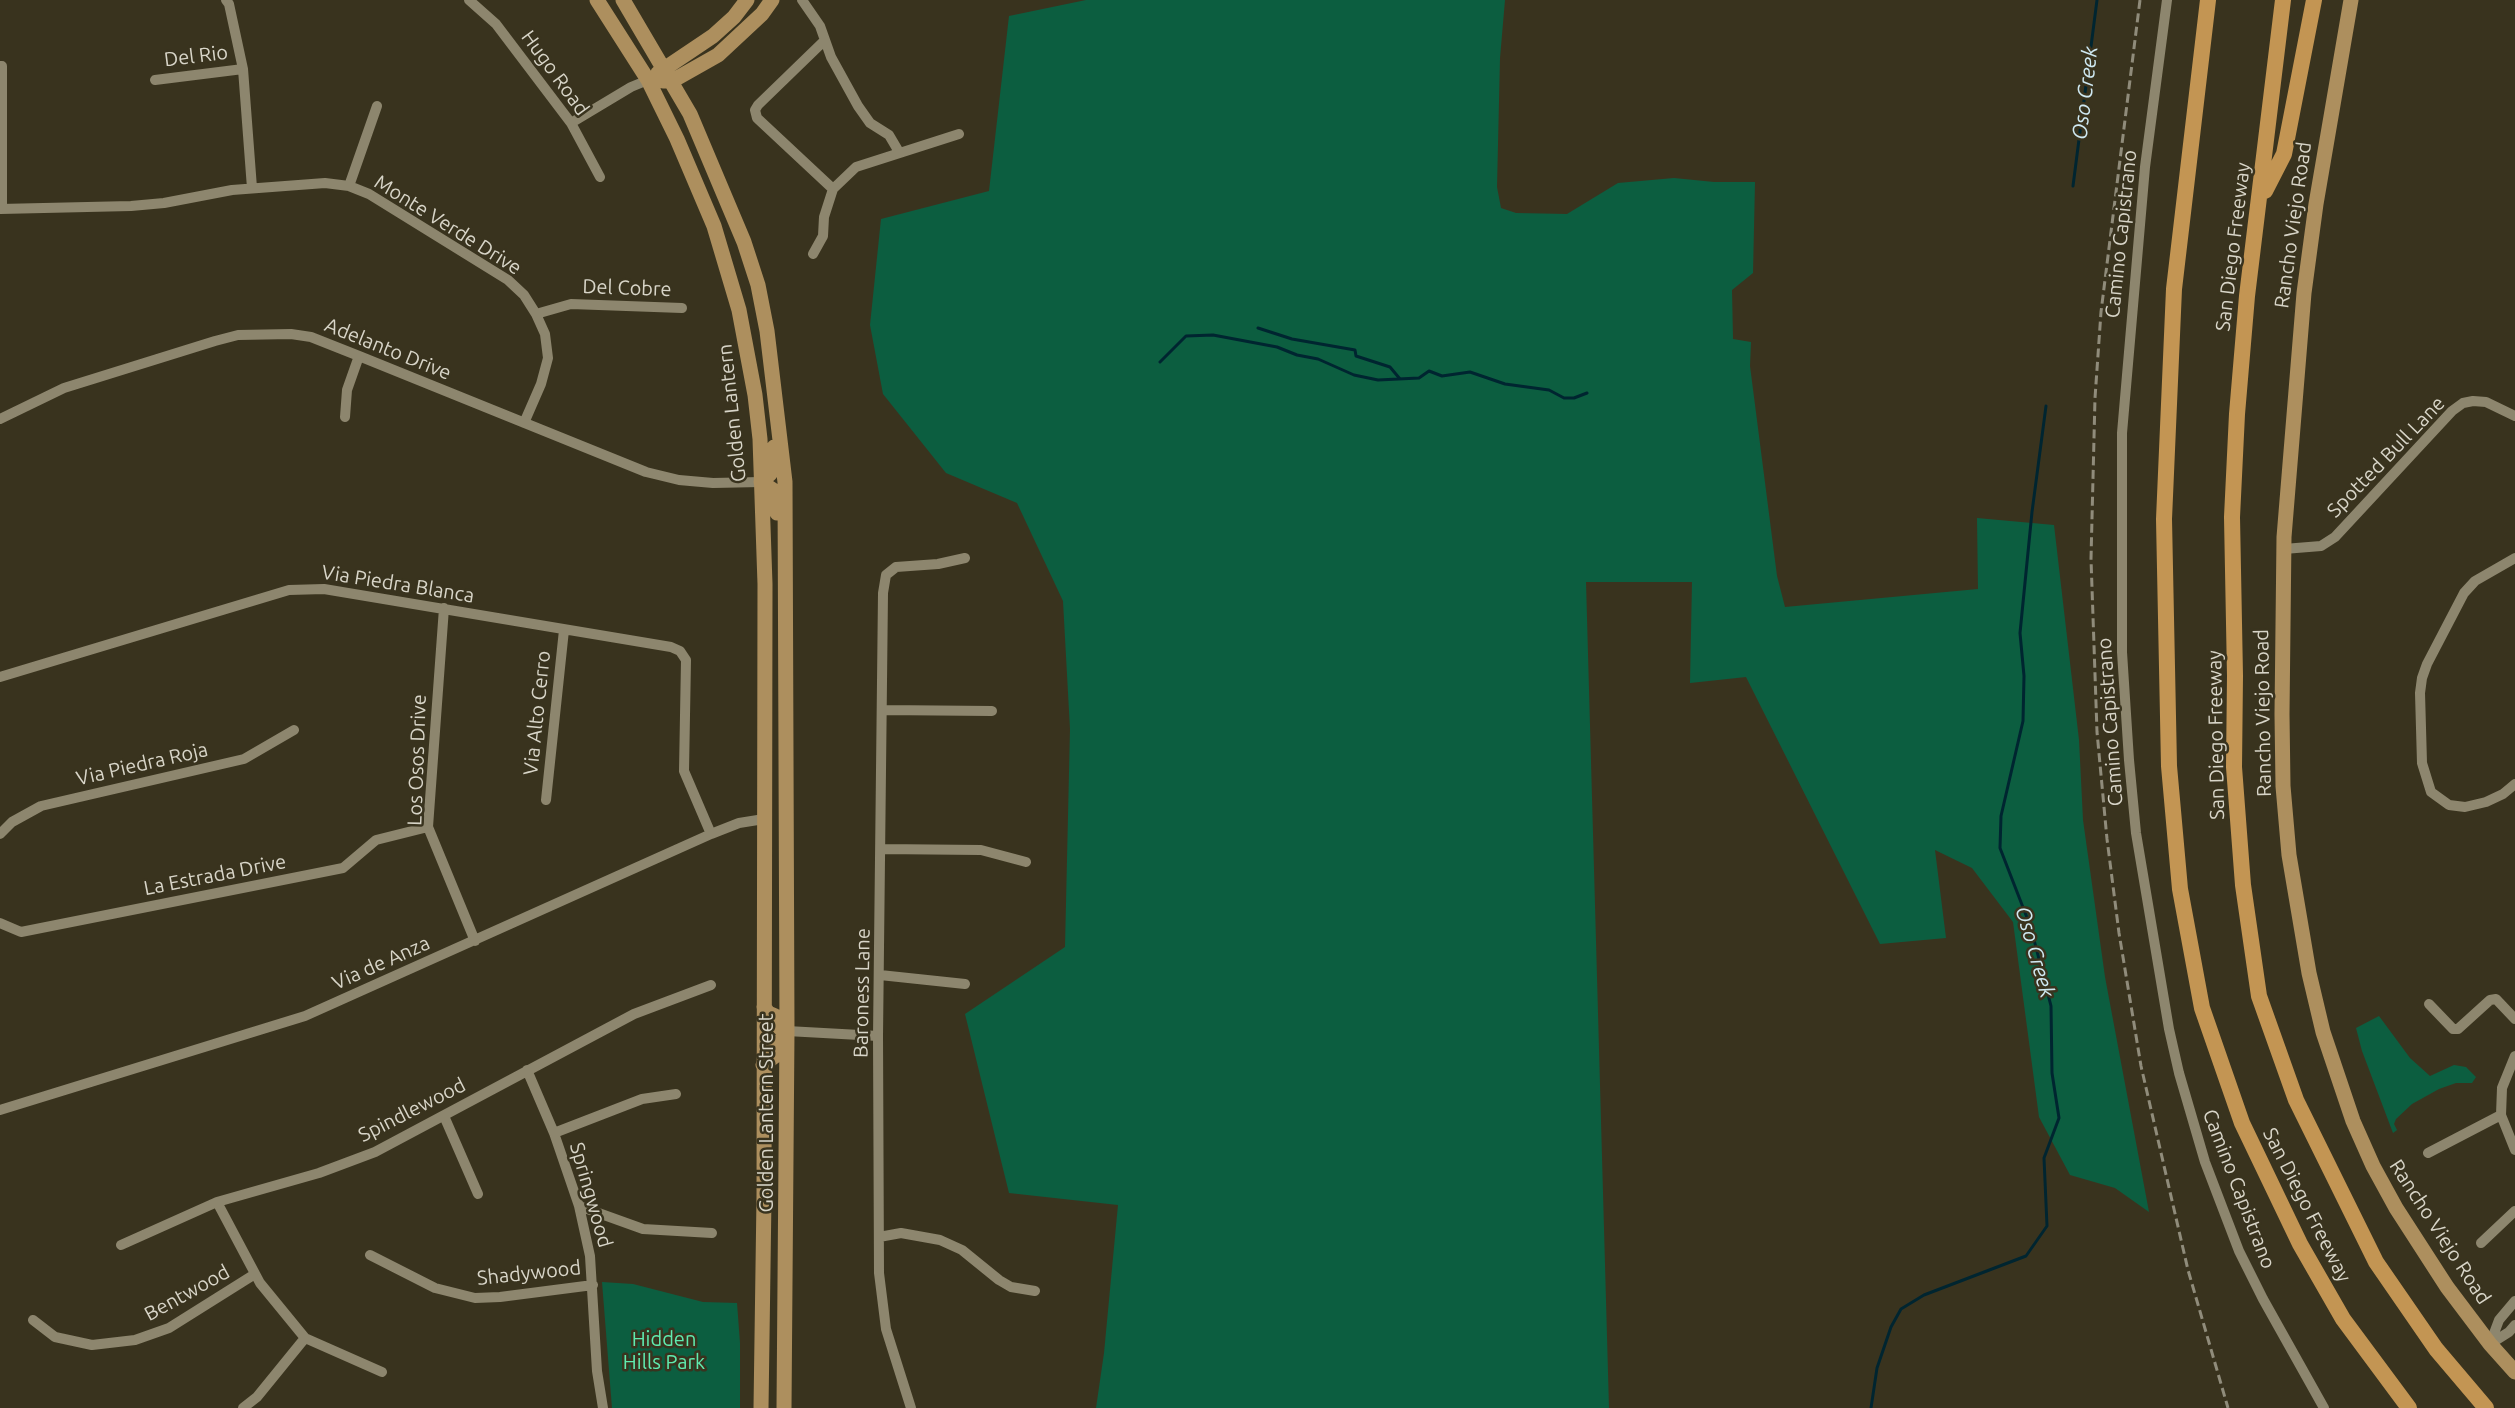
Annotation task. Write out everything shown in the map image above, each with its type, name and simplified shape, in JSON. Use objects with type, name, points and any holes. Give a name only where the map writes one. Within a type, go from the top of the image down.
[{"type":"highway","name":"San Diego Freeway","points":[[2208,0],[2174,289],[2164,519],[2169,766],[2180,889],[2202,1008],[2242,1123],[2300,1244],[2343,1319],[2409,1408]]},
{"type":"highway","name":"San Diego Freeway","points":[[2283,0],[2236,414],[2232,517],[2234,767],[2243,885],[2259,996],[2296,1100],[2376,1262],[2436,1349],[2486,1408]]},
{"type":"highway","points":[[2259,202],[2284,154],[2314,0]]},
{"type":"main road","name":"Golden Lantern","points":[[597,0],[648,80],[689,165],[726,262],[750,358],[760,439],[765,584],[764,819]]},
{"type":"main road","points":[[623,0],[668,74],[711,158],[744,242],[762,308],[785,482],[787,571],[785,789],[775,794],[764,819],[775,827],[778,836],[786,839]]},
{"type":"main road","points":[[668,74],[734,17],[747,0]]},
{"type":"main road","points":[[648,80],[718,55],[762,14],[772,0]]},
{"type":"main road","name":"Rancho Viejo Road","points":[[2351,0],[2321,171],[2304,293],[2284,549],[2282,714],[2284,798],[2289,855],[2298,914],[2323,1032],[2353,1121],[2373,1166],[2396,1208],[2446,1287],[2515,1372]]},
{"type":"main road","points":[[774,391],[771,402],[774,464],[770,474],[761,482],[773,490],[777,504],[777,547],[780,562],[787,571]]},
{"type":"main road","name":"Golden Lantern Street","points":[[784,1408],[787,1031],[785,789]]},
{"type":"main road","name":"Golden Lantern Street","points":[[761,1408],[764,819]]},
{"type":"main road","points":[[763,1065],[776,1056],[779,1043],[787,1031],[776,1026],[775,1016],[768,1013],[764,1007]]},
{"type":"street","points":[[226,0],[229,4],[243,69],[252,188]]},
{"type":"street","name":"Hugo Road","points":[[469,0],[496,24],[571,123],[600,177]]},
{"type":"street","points":[[802,0],[820,26],[824,41],[858,106],[870,123],[889,135],[899,152]]},
{"type":"street","name":"Camino Capistrano","points":[[2167,0],[2145,167],[2122,432],[2122,652],[2136,833],[2169,1029],[2179,1073],[2205,1162],[2239,1251],[2324,1408]]},
{"type":"street","points":[[824,41],[755,110],[757,118],[832,189]]},
{"type":"street","points":[[0,66],[2,66],[1,209]]},
{"type":"street","name":"Del Rio","points":[[155,80],[243,69]]},
{"type":"street","points":[[571,123],[631,87],[648,80]]},
{"type":"street","points":[[349,186],[377,106]]},
{"type":"street","points":[[813,254],[823,236],[824,217],[832,189],[856,167],[959,134]]},
{"type":"street","name":"Monte Verde Drive","points":[[1,209],[153,204],[207,193],[325,183],[349,186],[369,194],[508,280],[524,295],[545,334],[548,358],[541,384],[524,423]]},
{"type":"street","name":"Del Cobre","points":[[536,314],[571,304],[682,308]]},
{"type":"street","name":"Adelanto Drive","points":[[0,419],[64,388],[238,335],[291,334],[311,337],[646,472],[713,483],[761,482]]},
{"type":"street","points":[[345,417],[347,390],[359,356]]},
{"type":"street","name":"Spotted Bull Lane","points":[[2284,549],[2321,546],[2335,537],[2444,419],[2463,403],[2486,402],[2515,416]]},
{"type":"street","name":"Baroness Lane","points":[[911,1408],[884,1318],[880,1291],[878,1036],[882,610],[886,575],[896,567],[938,564],[965,558]]},
{"type":"street","points":[[2515,558],[2475,581],[2464,593],[2451,615],[2422,678],[2420,728],[2425,778],[2430,792],[2440,801],[2465,807],[2486,802],[2503,794],[2515,784]]},
{"type":"street","name":"Via Piedra Blanca","points":[[0,677],[289,590],[324,589],[671,647],[680,651],[686,660],[684,771],[711,834]]},
{"type":"street","name":"Los Osos Drive","points":[[444,608],[428,827],[476,941]]},
{"type":"street","name":"Via Alto Cerro","points":[[546,800],[564,630]]},
{"type":"street","points":[[882,710],[992,711]]},
{"type":"street","name":"Via Piedra Roja","points":[[0,834],[12,822],[42,806],[244,759],[294,730]]},
{"type":"street","name":"Via de Anza","points":[[0,1110],[305,1016],[711,834],[739,823],[764,819]]},
{"type":"street","name":"La Estrada Drive","points":[[0,923],[21,932],[343,868],[376,840],[428,827]]},
{"type":"street","points":[[881,849],[981,850],[1026,862]]},
{"type":"street","points":[[880,975],[965,984]]},
{"type":"street","name":"Spindlewood","points":[[122,1245],[217,1202],[319,1173],[375,1152],[634,1014],[711,985]]},
{"type":"street","points":[[2429,1004],[2453,1029],[2458,1029],[2490,1000],[2496,999],[2515,1020]]},
{"type":"street","points":[[787,1031],[878,1036]]},
{"type":"street","points":[[2515,1056],[2502,1088],[2501,1116],[2515,1150]]},
{"type":"street","name":"Springwood","points":[[527,1070],[554,1133],[579,1206],[590,1256],[597,1371],[603,1408]]},
{"type":"street","points":[[554,1133],[642,1099],[676,1094]]},
{"type":"street","points":[[444,1116],[478,1194]]},
{"type":"street","points":[[2428,1153],[2501,1116]]},
{"type":"street","points":[[217,1202],[260,1283],[305,1338],[382,1372]]},
{"type":"street","points":[[579,1206],[643,1228],[712,1233]]},
{"type":"street","points":[[2481,1243],[2515,1211]]},
{"type":"street","points":[[879,1237],[901,1233],[940,1240],[962,1250],[1011,1287],[1035,1292]]},
{"type":"street","name":"Shadywood","points":[[370,1255],[435,1288],[475,1298],[593,1285]]},
{"type":"street","name":"Bentwood","points":[[33,1320],[55,1337],[92,1345],[135,1340],[169,1328],[255,1274]]},
{"type":"street","points":[[2490,1344],[2499,1320],[2515,1301]]},
{"type":"street","points":[[2490,1344],[2509,1332],[2515,1325]]},
{"type":"street","points":[[243,1408],[258,1397],[305,1338]]},
{"type":"green space","points":[[1086,0],[1505,0],[1500,58],[1497,187],[1501,208],[1516,213],[1567,214],[1618,183],[1674,178],[1714,182],[1755,182],[1753,273],[1732,290],[1733,339],[1751,342],[1750,366],[1777,576],[1785,607],[1978,589],[1977,518],[2054,525],[2079,740],[2083,820],[2105,977],[2149,1212],[2115,1188],[2070,1175],[2039,1117],[2013,922],[1972,868],[1935,850],[1946,938],[1880,944],[1746,677],[1690,683],[1692,582],[1586,582],[1609,1408],[1096,1408],[1104,1353],[1118,1205],[1009,1193],[965,1014],[1065,947],[1070,729],[1063,601],[1017,503],[946,473],[883,394],[870,325],[881,219],[989,191],[1009,16]]},
{"type":"green space","points":[[2379,1016],[2410,1058],[2430,1076],[2454,1065],[2466,1067],[2476,1077],[2472,1083],[2456,1083],[2439,1089],[2412,1104],[2396,1119],[2394,1124],[2397,1130],[2393,1133],[2362,1051],[2356,1028]]},
{"type":"green space","name":"Hidden Hills Park","points":[[602,1282],[633,1284],[703,1302],[737,1303],[740,1343],[740,1408],[612,1408]]},
{"type":"waterway","name":"Oso Creek","points":[[2073,186],[2097,0]]},
{"type":"waterway","points":[[1258,328],[1292,339],[1355,350],[1356,356],[1390,367],[1400,379]]},
{"type":"waterway","points":[[1160,362],[1186,336],[1213,335],[1277,347],[1297,355],[1318,359],[1354,375],[1378,380],[1419,378],[1429,371],[1442,376],[1470,372],[1505,384],[1549,390],[1564,398],[1574,398],[1587,393]]},
{"type":"waterway","name":"Oso Creek","points":[[1871,1408],[1877,1368],[1891,1327],[1901,1309],[1924,1295],[2026,1256],[2047,1226],[2044,1158],[2059,1118],[2052,1073],[2051,1006],[2031,928],[2000,848],[2001,816],[2023,721],[2024,676],[2020,633],[2032,512],[2046,406]]},
{"type":"railway","points":[[2140,0],[2101,312],[2095,398],[2091,559],[2097,732],[2119,933],[2141,1066],[2188,1270],[2228,1408]]}]
